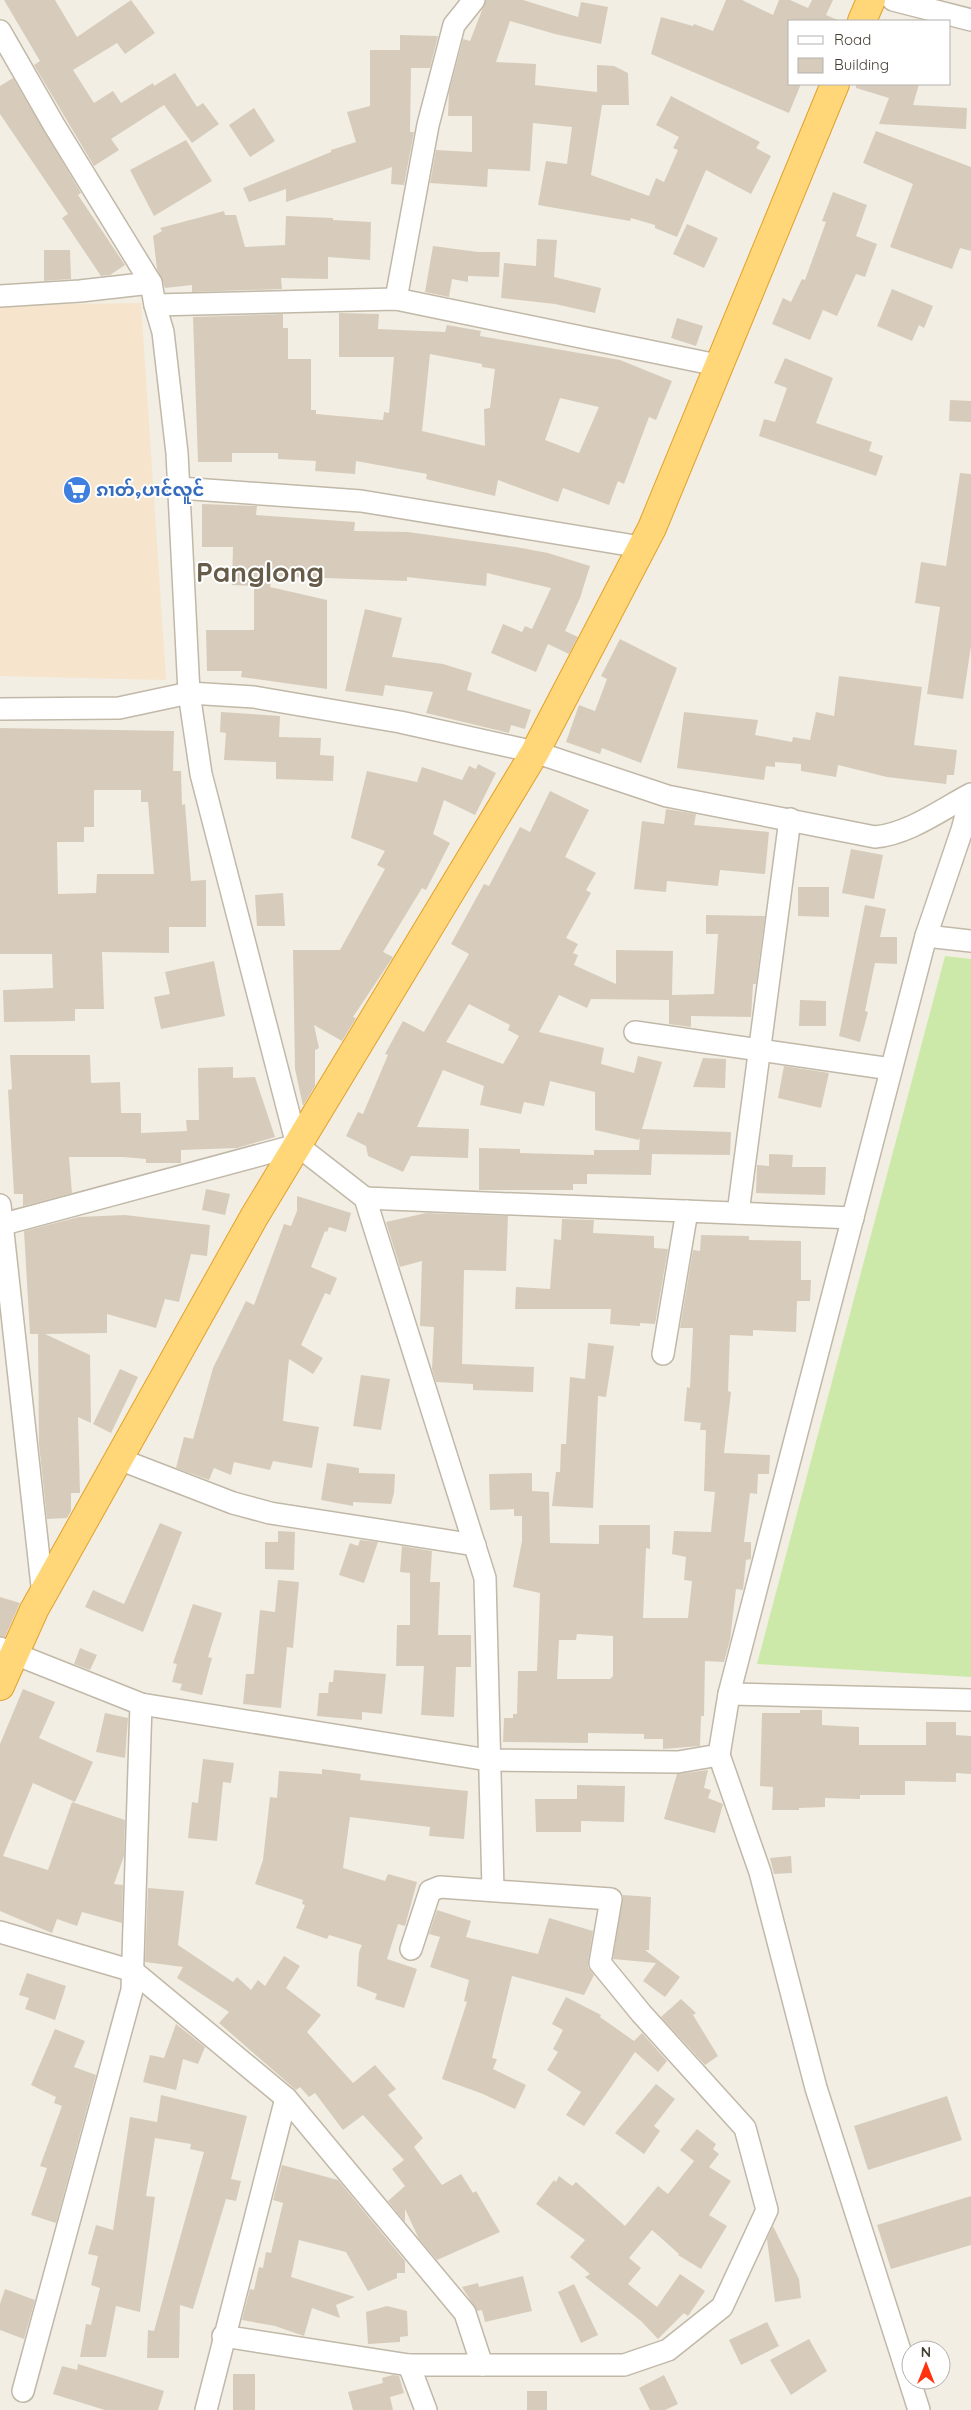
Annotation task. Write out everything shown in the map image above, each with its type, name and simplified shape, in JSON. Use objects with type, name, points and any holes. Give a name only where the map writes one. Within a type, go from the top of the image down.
[{"type":"highway","points":[[862,20],[871,0]]},
{"type":"highway","points":[[0,1686],[7,1651],[43,1595],[254,1217],[534,752],[652,528],[836,85]]},
{"type":"street","points":[[396,298],[428,124],[454,25],[474,0]]},
{"type":"street","points":[[893,0],[971,20]]},
{"type":"street","points":[[0,30],[59,133],[151,283],[155,305],[164,332],[179,488],[189,693],[201,774],[297,1145],[366,1198],[485,1578],[488,1760],[493,1890]]},
{"type":"street","points":[[0,296],[80,291],[151,283]]},
{"type":"street","points":[[155,305],[396,298],[718,365]]},
{"type":"street","points":[[179,488],[360,501],[641,547]]},
{"type":"street","points":[[0,709],[119,708],[189,693],[254,697],[400,722],[534,752],[666,796],[875,837],[888,836],[971,795]]},
{"type":"street","points":[[919,2410],[816,2088],[760,1872],[718,1755],[729,1694],[926,936],[962,830],[971,795]]},
{"type":"street","points":[[738,1213],[790,819]]},
{"type":"street","points":[[926,936],[971,941]]},
{"type":"street","points":[[635,1032],[892,1069]]},
{"type":"street","points":[[43,1595],[1,1218],[297,1145]]},
{"type":"street","points":[[366,1198],[853,1218]]},
{"type":"street","points":[[663,1354],[687,1211]]},
{"type":"street","points":[[119,1459],[233,1503],[270,1513],[475,1544]]},
{"type":"street","points":[[7,1651],[140,1704],[488,1760],[678,1762],[718,1755]]},
{"type":"street","points":[[729,1694],[971,1700]]},
{"type":"street","points":[[23,2391],[132,1990],[140,1704]]},
{"type":"street","points":[[223,2336],[409,2365],[624,2365],[668,2350],[722,2307],[767,2210],[745,2128],[658,2032],[600,1963],[611,1899],[440,1887],[430,1891],[422,1909],[411,1949]]},
{"type":"street","points":[[0,1932],[133,1971],[286,2098],[464,2313],[482,2365]]},
{"type":"street","points":[[206,2410],[223,2336],[286,2098]]},
{"type":"street","points":[[409,2365],[426,2410]]},
{"type":"shaded area","name":"ၵၢတ်ႇပၢင်လူင်","points":[[141,303],[166,680],[0,676],[0,305]]},
{"type":"green space","points":[[945,956],[971,959],[971,1677],[757,1664]]},
{"type":"building","points":[[4,0],[55,0],[77,37],[131,0],[155,33],[125,54],[117,43],[73,70],[94,103],[113,91],[121,103],[153,83],[154,86],[175,73],[197,107],[203,103],[219,124],[192,143],[164,105],[111,139],[119,150],[94,166],[34,65],[40,61]]},
{"type":"building","points":[[486,0],[523,0],[578,17],[581,2],[608,7],[601,44],[555,34],[510,21],[496,62],[536,64],[535,85],[597,92],[597,65],[614,66],[628,73],[629,105],[602,105],[591,175],[649,196],[656,178],[664,182],[678,150],[673,148],[679,137],[656,125],[671,96],[760,142],[756,148],[771,156],[751,194],[706,170],[677,237],[655,228],[655,225],[631,218],[630,221],[538,205],[546,161],[567,164],[572,127],[533,123],[530,171],[488,169],[487,187],[430,183],[436,150],[472,152],[472,116],[448,116],[449,92],[463,39],[470,41]]},
{"type":"building","points":[[726,0],[742,0],[773,15],[779,0],[790,0],[808,8],[812,0],[833,0],[826,15],[838,20],[788,20],[788,85],[801,85],[789,113],[651,54],[661,17],[693,26],[694,24],[713,31]]},
{"type":"building","points":[[400,35],[438,36],[430,68],[411,68],[410,132],[414,132],[404,185],[391,184],[392,167],[286,202],[286,189],[249,202],[243,188],[331,152],[331,150],[356,142],[347,112],[370,106],[370,50],[400,50]]},
{"type":"building","points":[[13,78],[81,193],[78,195],[125,265],[110,275],[101,276],[62,218],[68,214],[0,114],[0,86]]},
{"type":"building","points":[[856,85],[919,85],[913,105],[967,108],[966,129],[879,124],[889,98],[856,88]]},
{"type":"building","points":[[254,108],[275,141],[250,157],[229,125]]},
{"type":"building","points":[[876,131],[971,167],[971,251],[960,248],[952,269],[890,247],[913,184],[863,163]]},
{"type":"building","points":[[186,140],[212,181],[154,216],[130,170]]},
{"type":"building","points":[[833,192],[867,205],[856,236],[877,244],[865,277],[856,274],[837,316],[823,310],[810,340],[772,324],[783,298],[791,302],[802,279],[805,280],[826,222],[822,221]]},
{"type":"building","points":[[224,211],[225,215],[236,215],[245,247],[285,245],[286,216],[371,222],[370,260],[328,257],[328,279],[281,278],[282,289],[192,292],[192,285],[165,288],[157,269],[153,236],[162,231],[160,228]]},
{"type":"building","points":[[687,224],[718,238],[704,268],[673,254]]},
{"type":"building","points":[[537,239],[557,240],[554,277],[601,288],[595,313],[555,304],[501,298],[504,263],[536,266]]},
{"type":"building","points":[[433,246],[478,252],[500,252],[499,277],[468,276],[468,282],[452,279],[449,297],[425,292]]},
{"type":"building","points":[[44,250],[70,250],[71,279],[44,281]]},
{"type":"building","points":[[892,289],[933,306],[924,328],[919,325],[912,341],[877,326]]},
{"type":"building","points":[[339,313],[379,314],[378,329],[445,332],[447,325],[481,331],[480,336],[620,360],[672,381],[656,420],[649,417],[624,484],[618,481],[609,505],[563,488],[558,502],[498,480],[495,496],[426,479],[427,474],[356,461],[355,474],[315,471],[316,461],[278,459],[278,453],[232,453],[232,462],[198,462],[193,317],[283,314],[283,328],[288,328],[288,359],[311,359],[311,410],[316,410],[316,414],[383,420],[384,412],[389,413],[394,357],[339,357]],"holes":[[[430,354],[482,364],[482,367],[495,369],[490,408],[484,409],[485,446],[422,431]],[[560,398],[599,407],[579,453],[545,440]]]},
{"type":"building","points":[[677,318],[703,326],[696,346],[671,338]]},
{"type":"building","points":[[785,358],[833,378],[816,423],[872,442],[869,451],[883,456],[876,476],[759,436],[764,419],[775,422],[787,388],[774,383]]},
{"type":"building","points":[[950,400],[971,401],[971,422],[949,421]]},
{"type":"building","points":[[960,473],[971,474],[971,646],[963,699],[927,694],[940,607],[915,603],[921,562],[946,566]]},
{"type":"building","points":[[202,504],[257,506],[256,515],[355,522],[354,531],[408,532],[516,547],[548,553],[590,566],[580,598],[565,631],[578,637],[569,654],[548,644],[536,672],[491,653],[503,624],[522,632],[525,626],[532,629],[551,588],[487,573],[486,586],[407,577],[407,581],[272,576],[270,587],[327,600],[327,689],[241,677],[242,671],[207,671],[206,630],[254,630],[254,586],[232,585],[233,547],[202,547]]},
{"type":"building","points":[[365,609],[402,618],[392,657],[443,664],[472,673],[467,690],[531,710],[525,729],[511,725],[509,733],[426,713],[433,692],[385,685],[383,696],[345,691]]},
{"type":"building","points":[[620,639],[677,668],[641,763],[602,748],[600,754],[566,742],[579,705],[595,711],[607,679],[601,676]]},
{"type":"building","points":[[839,676],[922,687],[914,745],[957,750],[954,775],[947,775],[946,784],[887,777],[838,765],[836,777],[801,771],[801,764],[775,762],[775,767],[766,766],[764,780],[677,768],[684,712],[758,720],[755,735],[792,742],[793,737],[810,740],[816,712],[834,716]]},
{"type":"building","points":[[221,712],[280,716],[279,737],[321,738],[320,755],[334,756],[333,781],[276,779],[276,762],[224,760],[226,733],[220,732]]},
{"type":"building","points":[[0,728],[174,731],[173,771],[181,771],[182,805],[185,804],[191,881],[206,880],[206,927],[169,927],[169,953],[102,952],[104,1009],[75,1009],[75,1021],[4,1022],[3,990],[53,988],[52,954],[0,954]],"holes":[[[94,790],[141,790],[141,802],[148,802],[154,874],[97,874],[96,893],[58,894],[57,842],[84,842],[84,827],[94,827]]]},
{"type":"building","points":[[478,764],[496,773],[475,815],[444,800],[433,834],[450,843],[426,890],[422,888],[383,952],[393,957],[353,1017],[356,1018],[342,1041],[314,1025],[319,1048],[315,1050],[315,1086],[303,1106],[295,1069],[293,950],[340,950],[385,869],[377,865],[385,851],[351,838],[367,771],[417,782],[422,767],[462,780],[469,766],[476,769]]},
{"type":"building","points":[[550,791],[589,810],[565,857],[596,873],[586,890],[591,893],[566,938],[578,944],[573,953],[578,955],[574,965],[616,984],[616,950],[673,951],[672,995],[714,994],[718,934],[706,934],[706,915],[765,916],[756,984],[753,984],[751,1017],[691,1016],[691,1027],[669,1024],[669,1000],[591,999],[587,1008],[559,995],[539,1032],[604,1048],[601,1064],[634,1073],[638,1056],[662,1062],[642,1129],[731,1132],[730,1155],[652,1154],[651,1175],[587,1174],[587,1184],[573,1184],[573,1190],[479,1190],[479,1148],[520,1149],[520,1153],[594,1155],[594,1150],[639,1150],[640,1137],[639,1140],[595,1130],[595,1092],[550,1081],[544,1106],[524,1102],[521,1114],[480,1105],[484,1086],[443,1070],[417,1127],[469,1129],[468,1158],[411,1156],[403,1172],[368,1156],[366,1146],[346,1136],[358,1112],[363,1114],[388,1055],[385,1054],[403,1021],[424,1032],[469,954],[451,944],[484,884],[489,886],[520,827],[530,832]],"holes":[[[469,1004],[510,1025],[508,1030],[519,1036],[503,1064],[446,1042]]]},
{"type":"building","points":[[666,809],[696,814],[694,825],[769,832],[765,874],[720,870],[718,886],[667,881],[666,892],[634,889],[642,821],[664,824]]},
{"type":"building","points":[[851,849],[883,855],[874,899],[842,893]]},
{"type":"building","points":[[798,887],[829,887],[829,917],[798,916]]},
{"type":"building","points":[[283,893],[285,926],[257,926],[255,895]]},
{"type":"building","points":[[865,905],[886,909],[880,937],[897,937],[897,964],[875,963],[865,1011],[868,1012],[860,1042],[839,1036]]},
{"type":"building","points":[[214,961],[225,1016],[161,1029],[154,997],[170,994],[165,972]]},
{"type":"building","points":[[800,1000],[826,1001],[826,1026],[799,1026]]},
{"type":"building","points":[[10,1055],[90,1055],[91,1083],[120,1082],[121,1113],[141,1113],[141,1133],[187,1131],[186,1120],[199,1120],[198,1068],[233,1067],[233,1078],[255,1077],[275,1137],[237,1148],[181,1150],[181,1163],[146,1163],[146,1159],[123,1157],[69,1157],[72,1193],[23,1206],[23,1194],[14,1194],[8,1090],[12,1089]]},
{"type":"building","points":[[703,1058],[726,1059],[725,1088],[693,1087]]},
{"type":"building","points":[[784,1066],[829,1073],[821,1108],[778,1098]]},
{"type":"building","points":[[769,1154],[793,1155],[792,1167],[826,1167],[825,1195],[756,1193],[757,1165],[769,1166]]},
{"type":"building","points":[[206,1189],[230,1194],[225,1215],[202,1210]]},
{"type":"building","points":[[297,1196],[351,1213],[346,1232],[329,1227],[327,1232],[325,1231],[311,1267],[337,1278],[330,1295],[325,1293],[301,1345],[323,1358],[313,1374],[289,1359],[283,1421],[319,1427],[312,1468],[273,1461],[270,1470],[234,1462],[231,1475],[214,1468],[209,1480],[176,1468],[184,1437],[193,1439],[213,1368],[246,1301],[254,1305],[284,1224],[291,1226],[297,1211]]},
{"type":"building","points":[[426,1213],[508,1216],[506,1271],[464,1270],[462,1364],[534,1367],[533,1392],[473,1390],[473,1384],[436,1382],[432,1369],[434,1327],[420,1326],[422,1261],[400,1267],[386,1222]]},
{"type":"building","points":[[125,1215],[210,1225],[207,1256],[191,1254],[179,1302],[165,1299],[156,1328],[107,1314],[107,1333],[45,1334],[90,1355],[91,1423],[78,1417],[80,1493],[71,1493],[71,1511],[67,1518],[47,1519],[39,1444],[38,1334],[30,1334],[24,1231],[79,1217]]},
{"type":"building","points":[[562,1219],[594,1220],[593,1233],[654,1236],[654,1248],[668,1249],[655,1324],[640,1323],[640,1326],[610,1324],[611,1309],[515,1309],[516,1287],[550,1289],[554,1239],[561,1240]]},
{"type":"building","points":[[701,1235],[749,1236],[749,1240],[801,1241],[801,1280],[811,1280],[810,1301],[797,1301],[796,1332],[753,1330],[753,1336],[730,1335],[728,1391],[731,1392],[724,1453],[770,1455],[769,1474],[758,1474],[757,1494],[750,1493],[744,1542],[751,1542],[751,1559],[746,1560],[743,1590],[736,1589],[730,1640],[724,1662],[705,1661],[704,1716],[701,1716],[700,1746],[663,1749],[663,1739],[644,1739],[644,1734],[588,1733],[588,1743],[503,1742],[504,1718],[513,1718],[513,1714],[517,1714],[518,1671],[537,1671],[540,1593],[513,1587],[522,1541],[522,1516],[514,1516],[514,1509],[490,1510],[489,1474],[532,1473],[532,1491],[549,1492],[550,1543],[599,1544],[599,1525],[650,1525],[650,1549],[646,1548],[643,1618],[688,1618],[692,1581],[684,1580],[686,1557],[672,1554],[674,1531],[711,1532],[715,1492],[704,1491],[706,1430],[700,1430],[701,1423],[684,1421],[687,1387],[690,1388],[693,1328],[680,1328],[693,1250],[700,1251]],"holes":[[[577,1634],[613,1636],[613,1676],[610,1679],[557,1679],[559,1640],[576,1640]]]},
{"type":"building","points":[[588,1343],[614,1346],[606,1397],[598,1396],[593,1508],[552,1506],[556,1472],[560,1472],[561,1444],[566,1444],[570,1377],[585,1379]]},
{"type":"building","points":[[120,1369],[138,1377],[111,1433],[93,1424]]},
{"type":"building","points":[[361,1375],[390,1379],[381,1430],[353,1426]]},
{"type":"building","points":[[327,1463],[359,1468],[359,1473],[395,1474],[394,1493],[391,1504],[353,1502],[353,1506],[321,1500]]},
{"type":"building","points":[[160,1523],[182,1532],[143,1632],[85,1607],[93,1590],[124,1604]]},
{"type":"building","points":[[278,1531],[295,1532],[294,1570],[265,1569],[265,1542],[278,1542]]},
{"type":"building","points":[[360,1540],[378,1542],[364,1583],[339,1575],[350,1543],[358,1546]]},
{"type":"building","points":[[402,1546],[432,1551],[430,1582],[440,1582],[438,1635],[471,1635],[471,1667],[456,1667],[454,1717],[421,1715],[424,1666],[396,1666],[397,1625],[410,1625],[410,1573],[400,1572]]},
{"type":"building","points":[[278,1580],[299,1582],[293,1648],[287,1647],[281,1708],[243,1704],[246,1674],[254,1674],[260,1610],[275,1612]]},
{"type":"building","points":[[0,1597],[20,1603],[5,1637],[0,1636]]},
{"type":"building","points":[[193,1604],[222,1613],[208,1657],[212,1658],[202,1695],[180,1690],[182,1684],[172,1682],[177,1664],[173,1663]]},
{"type":"building","points":[[80,1648],[97,1655],[90,1670],[74,1664]]},
{"type":"building","points":[[334,1670],[386,1674],[382,1714],[362,1712],[362,1720],[317,1716],[319,1693],[328,1693],[329,1682],[333,1682]]},
{"type":"building","points":[[23,1689],[55,1702],[39,1738],[93,1762],[75,1802],[33,1783],[3,1856],[48,1870],[72,1802],[125,1820],[124,1856],[114,1884],[123,1885],[122,1923],[82,1912],[77,1926],[57,1919],[52,1933],[0,1911],[0,1744]]},
{"type":"building","points":[[800,1710],[822,1710],[822,1725],[859,1727],[859,1745],[926,1745],[926,1722],[956,1722],[956,1735],[971,1736],[971,1774],[956,1773],[956,1782],[905,1781],[905,1795],[860,1795],[860,1799],[825,1798],[825,1807],[799,1808],[799,1810],[772,1810],[773,1787],[760,1786],[762,1713],[800,1713]]},
{"type":"building","points":[[105,1713],[128,1718],[125,1758],[96,1752]]},
{"type":"building","points":[[203,1759],[234,1763],[231,1783],[223,1782],[217,1841],[188,1838],[192,1802],[198,1803]]},
{"type":"building","points":[[322,1769],[361,1774],[360,1780],[468,1791],[464,1839],[429,1836],[430,1827],[350,1817],[343,1868],[385,1881],[388,1874],[417,1882],[405,1926],[398,1924],[387,1959],[417,1969],[404,2008],[375,1999],[377,1994],[357,1986],[359,1952],[362,1945],[329,1935],[327,1939],[296,1928],[305,1905],[302,1904],[303,1900],[255,1884],[263,1860],[270,1797],[277,1798],[279,1771],[322,1774]]},
{"type":"building","points":[[708,1770],[704,1788],[711,1790],[708,1798],[723,1804],[715,1833],[664,1819],[677,1774]]},
{"type":"building","points":[[577,1785],[625,1786],[624,1822],[581,1821],[581,1832],[536,1832],[535,1799],[577,1799]]},
{"type":"building","points":[[791,1856],[792,1873],[774,1874],[770,1858]]},
{"type":"building","points":[[148,1888],[184,1891],[178,1945],[233,1982],[237,1977],[251,1990],[258,1980],[265,1986],[284,1956],[300,1966],[286,1988],[321,2015],[307,2032],[353,2083],[375,2065],[396,2089],[388,2095],[423,2138],[414,2147],[442,2185],[461,2174],[473,2193],[476,2191],[500,2232],[437,2260],[419,2239],[405,2209],[405,2222],[388,2201],[405,2186],[392,2169],[404,2160],[363,2115],[343,2130],[315,2093],[309,2097],[300,2087],[296,2090],[219,2023],[229,2012],[177,1978],[183,1967],[145,1962]]},
{"type":"building","points":[[623,1895],[651,1897],[649,1950],[645,1950],[680,1977],[665,1997],[643,1981],[656,1963],[613,1959]]},
{"type":"building","points":[[437,1910],[471,1921],[466,1937],[538,1954],[549,1918],[593,1931],[588,1967],[594,1975],[584,1995],[512,1976],[492,2058],[497,2059],[493,2069],[526,2085],[515,2109],[483,2094],[442,2079],[467,2002],[464,2001],[469,1980],[430,1967],[440,1937],[429,1934]]},
{"type":"building","points":[[27,1973],[66,1986],[55,2020],[25,2009],[29,1998],[19,1995]]},
{"type":"building","points":[[566,1997],[601,2015],[600,2017],[634,2041],[642,2033],[667,2061],[658,2072],[635,2052],[584,2126],[566,2115],[581,2092],[547,2070],[558,2052],[553,2049],[563,2030],[552,2024]]},
{"type":"building","points":[[681,1999],[696,2013],[693,2015],[718,2056],[705,2065],[661,2017]]},
{"type":"building","points":[[176,2024],[205,2047],[198,2064],[183,2059],[176,2090],[143,2082],[150,2055],[164,2058]]},
{"type":"building","points":[[55,2029],[85,2041],[74,2067],[96,2075],[56,2223],[31,2215],[47,2168],[40,2166],[62,2106],[54,2103],[56,2097],[31,2085]]},
{"type":"building","points":[[656,2084],[675,2099],[654,2126],[660,2131],[644,2154],[615,2133]]},
{"type":"building","points":[[161,2095],[247,2116],[231,2179],[241,2181],[236,2201],[226,2199],[193,2309],[180,2305],[179,2358],[147,2358],[148,2330],[154,2331],[204,2152],[190,2149],[191,2144],[155,2138],[146,2196],[155,2197],[140,2312],[116,2306],[106,2357],[80,2357],[86,2324],[91,2325],[100,2288],[91,2285],[98,2256],[88,2254],[96,2225],[113,2230],[130,2117],[157,2122]]},
{"type":"building","points":[[947,2096],[962,2140],[868,2170],[854,2126]]},
{"type":"building","points":[[697,2129],[716,2144],[713,2149],[719,2154],[709,2167],[731,2181],[709,2215],[727,2226],[701,2269],[678,2255],[652,2230],[629,2258],[641,2268],[628,2284],[657,2307],[680,2274],[705,2291],[688,2316],[684,2313],[658,2339],[641,2321],[585,2277],[590,2274],[570,2257],[585,2240],[536,2204],[559,2176],[572,2186],[576,2182],[625,2226],[658,2186],[668,2194],[694,2161],[680,2150]]},
{"type":"building","points":[[282,2165],[338,2180],[405,2261],[405,2273],[397,2273],[397,2278],[368,2291],[346,2252],[299,2240],[291,2277],[355,2297],[336,2305],[340,2318],[312,2308],[304,2336],[275,2326],[242,2320],[250,2289],[254,2290],[259,2267],[263,2268],[266,2252],[271,2253],[283,2203],[273,2200]]},
{"type":"building","points":[[971,2196],[971,2245],[891,2269],[877,2225]]},
{"type":"building","points":[[773,2226],[799,2279],[801,2298],[775,2302],[767,2239]]},
{"type":"building","points":[[523,2276],[532,2311],[485,2322],[482,2310],[477,2311],[462,2287],[478,2283],[479,2287]]},
{"type":"building","points":[[574,2284],[598,2335],[581,2343],[558,2292]]},
{"type":"building","points":[[5,2289],[35,2300],[24,2339],[0,2330],[0,2304]]},
{"type":"building","points":[[387,2306],[407,2311],[408,2336],[400,2337],[400,2342],[368,2344],[366,2312]]},
{"type":"building","points":[[767,2322],[779,2346],[741,2365],[729,2340]]},
{"type":"building","points":[[809,2339],[827,2371],[791,2395],[770,2360]]},
{"type":"building","points":[[78,2364],[164,2391],[158,2410],[105,2410],[53,2394],[62,2366],[77,2370]]},
{"type":"building","points":[[233,2374],[255,2374],[255,2410],[233,2410]]},
{"type":"building","points":[[393,2375],[399,2376],[404,2393],[390,2397],[393,2410],[353,2410],[348,2392],[383,2383],[382,2378]]},
{"type":"building","points":[[664,2375],[678,2404],[665,2410],[650,2410],[639,2388]]},
{"type":"building","points":[[527,2391],[547,2391],[547,2410],[527,2410]]},
{"type":"place","name":"ၵၢတ်ႇပၢင်လူင်","points":[[77,490]]},
{"type":"district","name":"Panglong","points":[[260,572]]}]
